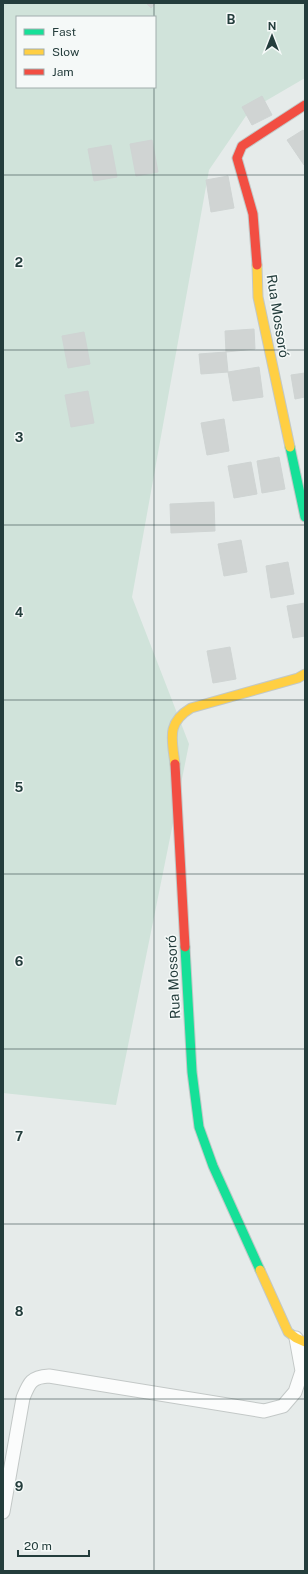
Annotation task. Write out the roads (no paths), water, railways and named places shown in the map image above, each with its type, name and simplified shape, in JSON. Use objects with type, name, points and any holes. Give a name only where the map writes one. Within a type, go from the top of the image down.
[{"type":"street","name":"Rua Mossoró","points":[[305,105],[242,146],[237,158],[253,214],[256,239],[258,297],[305,517]]},
{"type":"street","name":"Rua Mossoró","points":[[300,1340],[288,1332],[213,1166],[199,1128],[192,1072],[175,762],[172,740],[173,726],[180,715],[191,708],[298,678],[305,674]]},
{"type":"lane","points":[[3,1512],[23,1398],[29,1384],[38,1377],[49,1376],[264,1411],[283,1406],[295,1392],[302,1372],[300,1340]]}]
